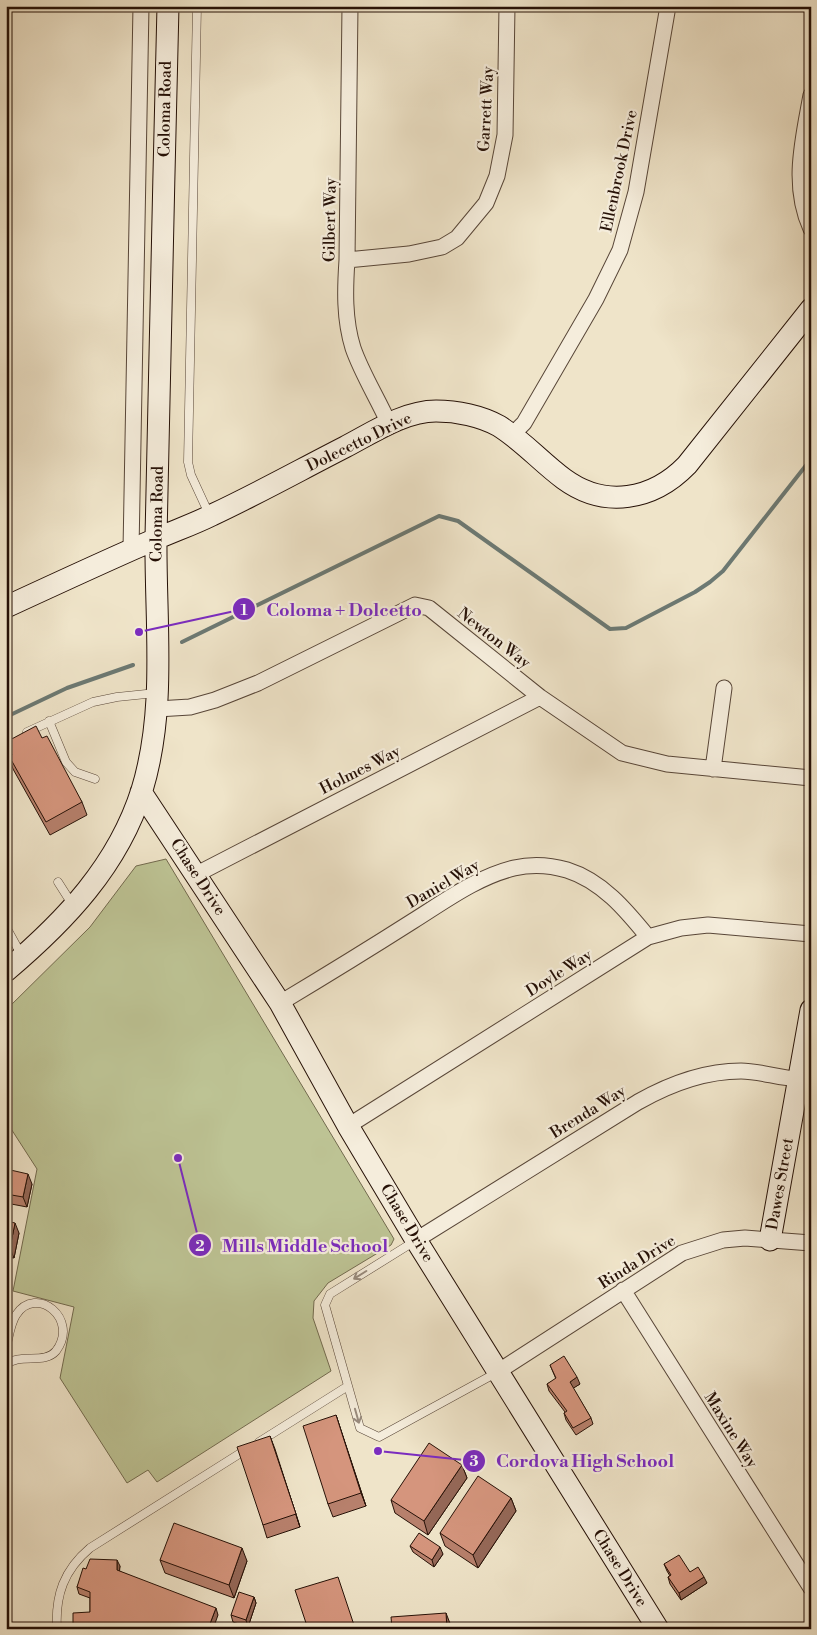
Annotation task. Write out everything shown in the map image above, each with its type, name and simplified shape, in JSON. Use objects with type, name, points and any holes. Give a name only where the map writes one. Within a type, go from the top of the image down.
[{"type":"street","points":[[131,550],[141,6]]},
{"type":"street","name":"Coloma Road","points":[[6,971],[74,908],[112,857],[141,792],[154,740],[158,701],[156,538],[168,6]]},
{"type":"street","name":"Gilbert Way","points":[[350,6],[345,295],[349,331],[365,376],[389,424]]},
{"type":"street","name":"Garrett Way","points":[[347,260],[409,254],[442,247],[456,238],[486,203],[497,176],[505,135],[507,6]]},
{"type":"street","name":"Ellenbrook Drive","points":[[512,435],[524,423],[596,299],[620,250],[636,192],[668,6]]},
{"type":"street","points":[[811,95],[799,168],[802,205],[811,229]]},
{"type":"street","name":"Dolecetto Drive","points":[[6,607],[156,538],[210,516],[389,424],[423,412],[441,412],[481,418],[512,435],[579,489],[616,498],[630,497],[656,490],[677,476],[687,465],[811,309]]},
{"type":"street","name":"Newton Way","points":[[158,701],[190,706],[215,700],[258,683],[415,606],[429,608],[540,697],[622,753],[667,764],[811,778]]},
{"type":"street","points":[[713,769],[724,688]]},
{"type":"street","name":"Holmes Way","points":[[197,874],[540,697]]},
{"type":"street","name":"Chase Drive","points":[[141,792],[197,874],[280,1003],[348,1126],[416,1240],[658,1629]]},
{"type":"street","name":"Daniel Way","points":[[280,1003],[476,883],[514,868],[532,865],[550,867],[568,870],[585,878],[604,890],[648,937]]},
{"type":"street","name":"Doyle Way","points":[[348,1126],[648,937],[681,928],[708,925],[811,934]]},
{"type":"street","name":"Dawes Street","points":[[770,1240],[811,1010]]},
{"type":"street","name":"Brenda Way","points":[[416,1240],[638,1102],[671,1086],[710,1075],[742,1071],[798,1079]]},
{"type":"street","name":"Rinda Drive","points":[[499,1371],[676,1256],[702,1245],[744,1238],[811,1243]]},
{"type":"street","name":"Maxine Way","points":[[623,1290],[811,1588]]},
{"type":"lane","points":[[197,6],[188,462],[196,487],[210,516]]},
{"type":"lane","points":[[15,738],[50,720],[93,702],[118,697],[158,701]]},
{"type":"lane","points":[[50,720],[66,762],[75,772],[95,779]]},
{"type":"lane","points":[[58,882],[74,908]]},
{"type":"lane","points":[[6,927],[23,957]]},
{"type":"lane","points":[[416,1240],[330,1294],[325,1305],[360,1428],[379,1437],[499,1371]]},
{"type":"lane","points":[[6,1348],[11,1327],[17,1314],[26,1307],[36,1303],[49,1306],[58,1314],[64,1325],[60,1344],[54,1352],[44,1358],[18,1358],[6,1365]]},
{"type":"lane","points":[[57,1629],[56,1611],[65,1575],[76,1560],[90,1548],[348,1386]]},
{"type":"green space","points":[[166,859],[394,1239],[391,1245],[328,1283],[314,1301],[313,1318],[331,1371],[157,1482],[148,1470],[127,1483],[60,1378],[74,1307],[13,1291],[37,1169],[6,1121],[6,1010],[90,927],[136,866]]},
{"type":"building","points":[[36,726],[42,738],[47,736],[82,802],[46,822],[9,756],[12,755],[6,745],[6,742]]},
{"type":"building","points":[[6,1169],[28,1174],[23,1197],[6,1194]]},
{"type":"building","points":[[6,1221],[15,1223],[10,1248],[6,1247]]},
{"type":"building","points":[[564,1356],[577,1377],[570,1382],[591,1418],[573,1428],[564,1413],[567,1411],[547,1384],[556,1378],[550,1365]]},
{"type":"building","points":[[336,1415],[361,1493],[328,1504],[303,1426]]},
{"type":"building","points":[[270,1436],[296,1514],[263,1525],[237,1447]]},
{"type":"building","points":[[429,1443],[462,1465],[424,1521],[391,1500]]},
{"type":"building","points":[[478,1476],[511,1498],[473,1555],[440,1533]]},
{"type":"building","points":[[174,1523],[242,1548],[229,1585],[160,1560]]},
{"type":"building","points":[[419,1533],[440,1547],[432,1560],[410,1546]]},
{"type":"building","points":[[679,1555],[690,1572],[698,1567],[704,1577],[679,1593],[668,1577],[671,1575],[664,1564]]},
{"type":"building","points":[[90,1559],[117,1560],[117,1570],[216,1608],[208,1629],[73,1629],[73,1613],[90,1612],[90,1592],[77,1587],[83,1568],[86,1569]]},
{"type":"building","points":[[338,1577],[355,1628],[308,1629],[295,1590]]},
{"type":"building","points":[[239,1592],[254,1597],[246,1620],[231,1615]]},
{"type":"building","points":[[446,1613],[447,1629],[392,1629],[391,1617]]},
{"type":"waterway","points":[[182,642],[439,516],[458,521],[610,629],[626,628],[695,592],[723,571],[811,459]]},
{"type":"waterway","points":[[6,717],[67,688],[133,665]]},
{"type":"place","name":"Coloma + Dolcetto","points":[[139,632]]},
{"type":"place","name":"Mills Middle School","points":[[178,1158]]},
{"type":"place","name":"Cordova High School","points":[[378,1451]]}]
